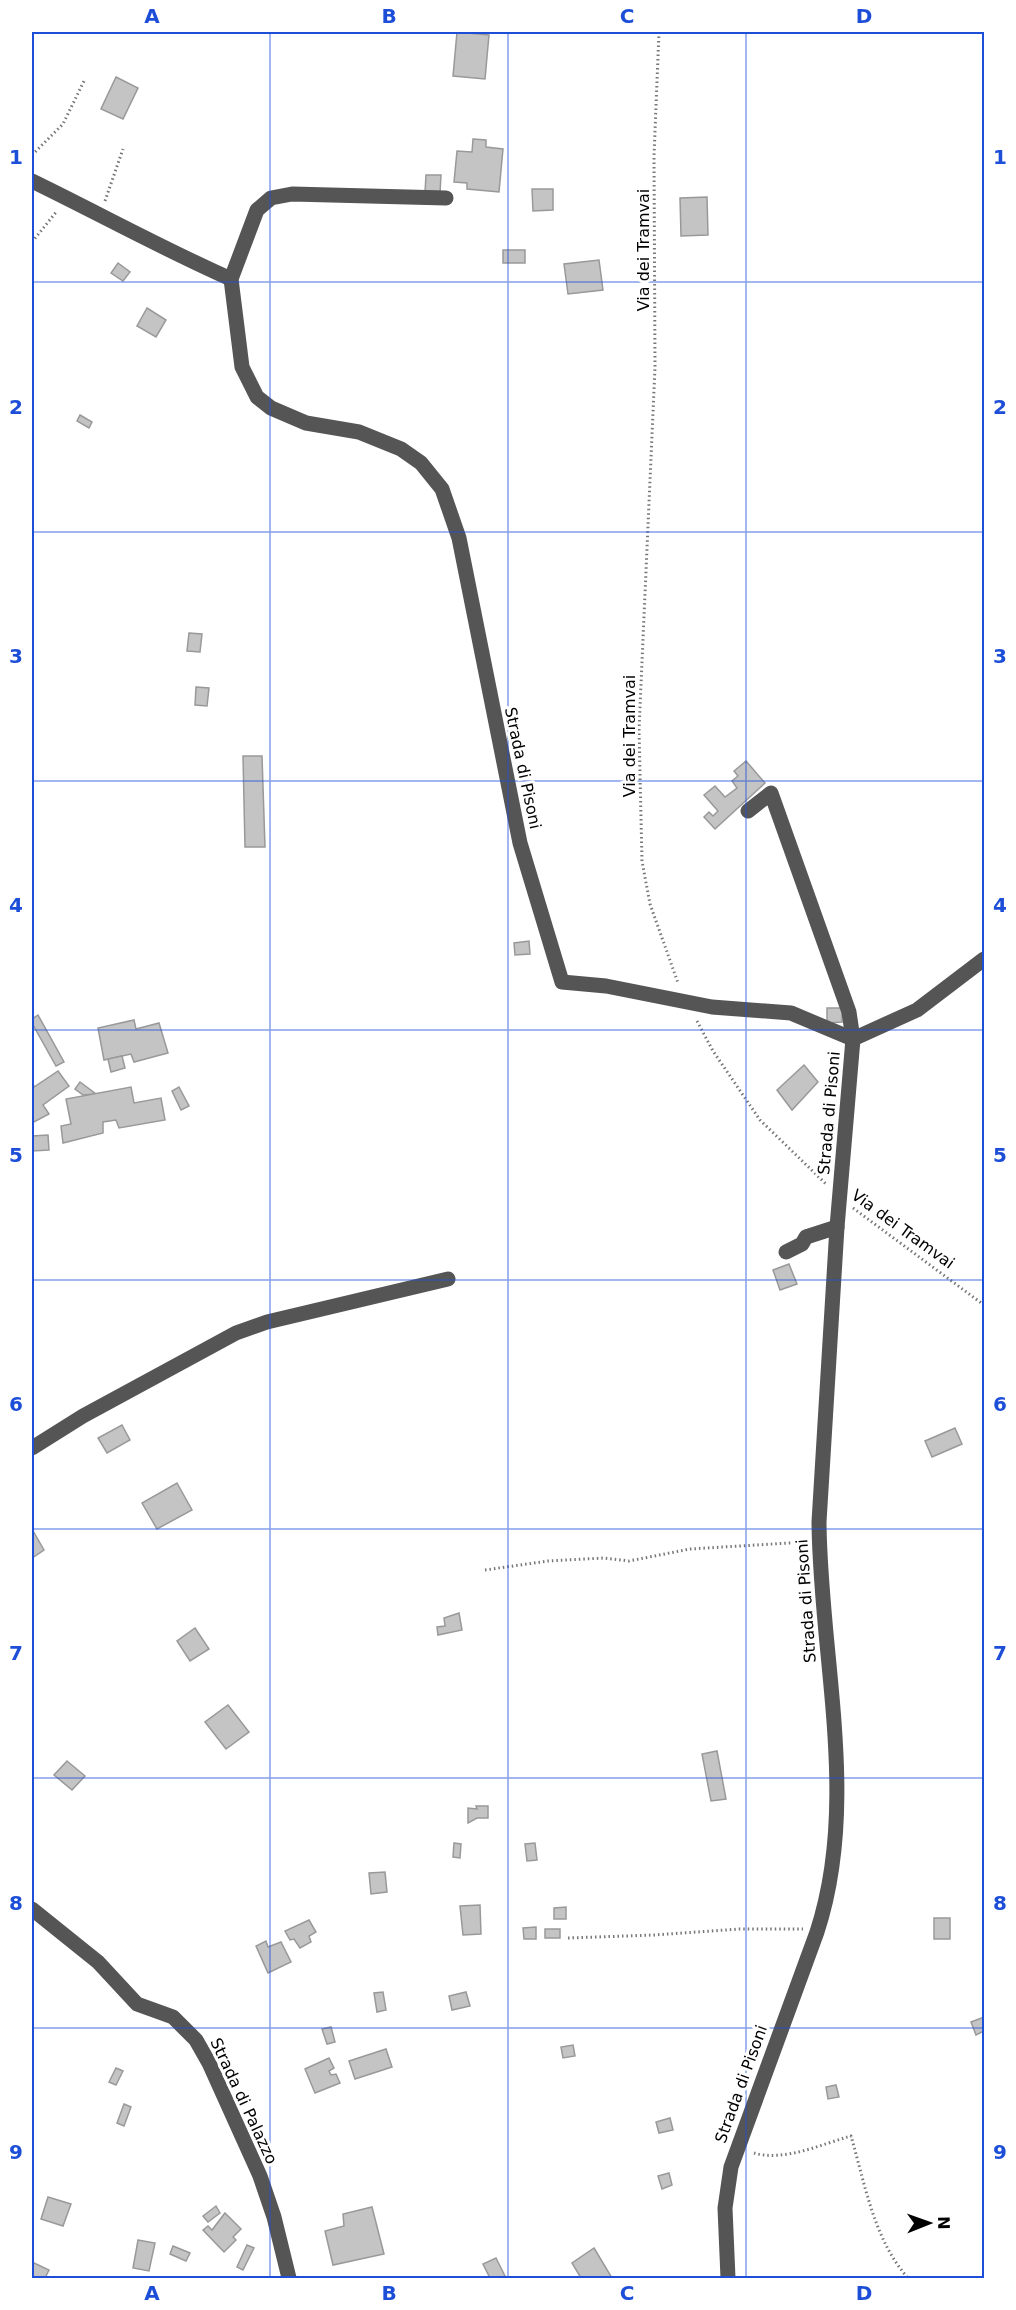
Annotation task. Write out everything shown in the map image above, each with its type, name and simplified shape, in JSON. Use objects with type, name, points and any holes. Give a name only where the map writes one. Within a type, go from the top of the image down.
[{"type":"street","points":[[32,181],[100,214],[155,245],[231,279],[256,210],[277,195],[446,198]]},
{"type":"street","name":"Strada di Pisoni","points":[[231,279],[242,367],[262,402],[306,423],[358,432],[401,449],[422,463],[442,489],[459,538],[520,843],[562,982],[606,986],[712,1007],[791,1013],[854,1039],[837,1227],[819,1540],[836,1817],[831,1883],[817,1932],[731,2167],[725,2199],[728,2278]]},
{"type":"street","points":[[748,811],[771,793],[849,1012],[854,1039],[917,1010],[984,959]]},
{"type":"street","points":[[786,1252],[802,1244],[806,1237],[837,1227]]},
{"type":"street","points":[[32,1448],[113,1399],[246,1329],[448,1279]]},
{"type":"street","name":"Strada di Palazzo","points":[[32,1909],[98,1962],[136,2004],[173,2017],[200,2046],[260,2176],[274,2217],[289,2278]]},
{"type":"path","name":"Via dei Tramvai","points":[[659,32],[654,156],[656,367],[639,707],[642,861],[650,904],[684,1001],[713,1051],[760,1120],[841,1199],[984,1305]]},
{"type":"path","points":[[32,155],[63,124],[85,79]]},
{"type":"path","points":[[100,214],[123,149]]},
{"type":"path","points":[[32,242],[68,198]]},
{"type":"path","points":[[485,1570],[548,1561],[604,1558],[629,1561],[690,1549],[819,1540]]},
{"type":"path","points":[[568,1938],[783,1927],[817,1932]]},
{"type":"path","points":[[738,2148],[764,2156],[777,2156],[851,2136],[877,2226],[890,2253],[908,2278]]},
{"type":"building","points":[[457,32],[489,35],[485,79],[453,76]]},
{"type":"building","points":[[116,77],[138,88],[123,119],[101,109]]},
{"type":"building","points":[[473,139],[486,140],[486,147],[503,149],[499,192],[467,189],[467,183],[454,182],[457,151],[472,152]]},
{"type":"building","points":[[426,175],[441,175],[440,193],[425,192]]},
{"type":"building","points":[[532,189],[553,189],[553,210],[533,211]]},
{"type":"building","points":[[707,197],[708,235],[681,236],[680,198]]},
{"type":"building","points":[[503,250],[525,250],[525,263],[503,263]]},
{"type":"building","points":[[599,260],[603,290],[568,294],[564,264]]},
{"type":"building","points":[[118,263],[130,272],[123,281],[111,273]]},
{"type":"building","points":[[147,308],[166,320],[156,337],[137,326]]},
{"type":"building","points":[[80,415],[92,422],[89,428],[77,421]]},
{"type":"building","points":[[189,633],[202,634],[200,652],[187,651]]},
{"type":"building","points":[[196,687],[209,688],[207,706],[195,705]]},
{"type":"building","points":[[243,756],[262,756],[265,847],[245,847]]},
{"type":"building","points":[[746,761],[765,783],[715,829],[704,817],[709,812],[713,816],[718,811],[704,795],[715,786],[725,797],[737,788],[732,781],[738,776],[734,771]]},
{"type":"building","points":[[529,941],[530,954],[515,955],[514,943]]},
{"type":"building","points":[[827,1008],[842,1008],[842,1022],[827,1023]]},
{"type":"building","points":[[38,1015],[64,1062],[56,1066],[32,1023],[32,1019]]},
{"type":"building","points":[[134,1020],[136,1029],[159,1023],[168,1053],[134,1062],[131,1054],[104,1060],[98,1028]]},
{"type":"building","points":[[122,1056],[125,1068],[111,1072],[108,1059]]},
{"type":"building","points":[[804,1065],[818,1082],[792,1110],[777,1090]]},
{"type":"building","points":[[58,1071],[69,1086],[43,1105],[49,1114],[32,1123],[32,1079],[34,1087]]},
{"type":"building","points":[[80,1082],[96,1094],[83,1095],[75,1089]]},
{"type":"building","points":[[131,1087],[134,1103],[161,1098],[165,1120],[119,1128],[116,1120],[103,1122],[103,1133],[63,1143],[61,1126],[71,1124],[66,1099]]},
{"type":"building","points":[[179,1087],[189,1106],[181,1110],[172,1091]]},
{"type":"building","points":[[48,1135],[49,1150],[32,1151],[32,1136]]},
{"type":"building","points":[[789,1264],[797,1284],[780,1290],[773,1270]]},
{"type":"building","points":[[122,1425],[130,1440],[107,1453],[98,1438]]},
{"type":"building","points":[[955,1428],[962,1444],[932,1457],[925,1441]]},
{"type":"building","points":[[177,1483],[192,1510],[157,1529],[142,1503]]},
{"type":"building","points":[[32,1529],[44,1550],[32,1558]]},
{"type":"building","points":[[459,1613],[462,1630],[438,1635],[437,1627],[445,1626],[444,1618]]},
{"type":"building","points":[[195,1628],[209,1649],[190,1661],[177,1641]]},
{"type":"building","points":[[228,1705],[249,1732],[226,1749],[205,1722]]},
{"type":"building","points":[[717,1751],[726,1799],[711,1801],[702,1754]]},
{"type":"building","points":[[67,1761],[85,1776],[72,1790],[54,1775]]},
{"type":"building","points":[[476,1806],[488,1806],[488,1818],[477,1818],[468,1823],[468,1808],[477,1809]]},
{"type":"building","points":[[454,1843],[461,1844],[460,1858],[453,1857]]},
{"type":"building","points":[[535,1843],[537,1860],[527,1861],[525,1844]]},
{"type":"building","points":[[385,1872],[387,1892],[371,1894],[369,1873]]},
{"type":"building","points":[[480,1905],[481,1934],[463,1935],[460,1906]]},
{"type":"building","points":[[566,1907],[566,1919],[554,1919],[554,1908]]},
{"type":"building","points":[[934,1918],[950,1918],[950,1939],[934,1939]]},
{"type":"building","points":[[309,1920],[316,1932],[309,1936],[311,1942],[300,1948],[294,1939],[290,1940],[285,1931]]},
{"type":"building","points":[[536,1927],[536,1939],[524,1939],[523,1928]]},
{"type":"building","points":[[545,1929],[560,1929],[560,1938],[545,1938]]},
{"type":"building","points":[[266,1941],[268,1947],[281,1942],[291,1962],[268,1973],[256,1946]]},
{"type":"building","points":[[383,1992],[386,2010],[377,2012],[374,1993]]},
{"type":"building","points":[[466,1992],[470,2006],[452,2010],[449,1996]]},
{"type":"building","points":[[984,2017],[984,2031],[976,2035],[971,2022]]},
{"type":"building","points":[[331,2027],[335,2042],[327,2044],[322,2029]]},
{"type":"building","points":[[573,2045],[575,2056],[563,2058],[561,2047]]},
{"type":"building","points":[[386,2049],[392,2067],[355,2079],[349,2061]]},
{"type":"building","points":[[329,2058],[334,2068],[329,2071],[331,2075],[336,2074],[340,2083],[315,2093],[305,2069]]},
{"type":"building","points":[[116,2068],[123,2071],[116,2085],[109,2082]]},
{"type":"building","points":[[836,2085],[839,2097],[828,2099],[826,2087]]},
{"type":"building","points":[[124,2104],[131,2107],[124,2126],[117,2123]]},
{"type":"building","points":[[670,2118],[673,2130],[659,2133],[656,2122]]},
{"type":"building","points":[[669,2173],[672,2185],[662,2189],[658,2176]]},
{"type":"building","points":[[48,2197],[71,2204],[63,2226],[41,2219]]},
{"type":"building","points":[[216,2206],[220,2213],[208,2222],[203,2216]]},
{"type":"building","points":[[372,2207],[384,2254],[333,2265],[325,2231],[344,2226],[343,2214]]},
{"type":"building","points":[[225,2213],[241,2229],[233,2237],[236,2240],[224,2252],[203,2230],[208,2226],[212,2230]]},
{"type":"building","points":[[138,2240],[155,2243],[149,2271],[133,2268]]},
{"type":"building","points":[[247,2245],[254,2248],[243,2270],[237,2267]]},
{"type":"building","points":[[173,2246],[190,2253],[186,2261],[170,2254]]},
{"type":"building","points":[[594,2248],[612,2278],[581,2278],[572,2263]]},
{"type":"building","points":[[496,2258],[506,2278],[490,2278],[483,2264]]},
{"type":"building","points":[[32,2262],[49,2270],[45,2278],[32,2278]]}]
